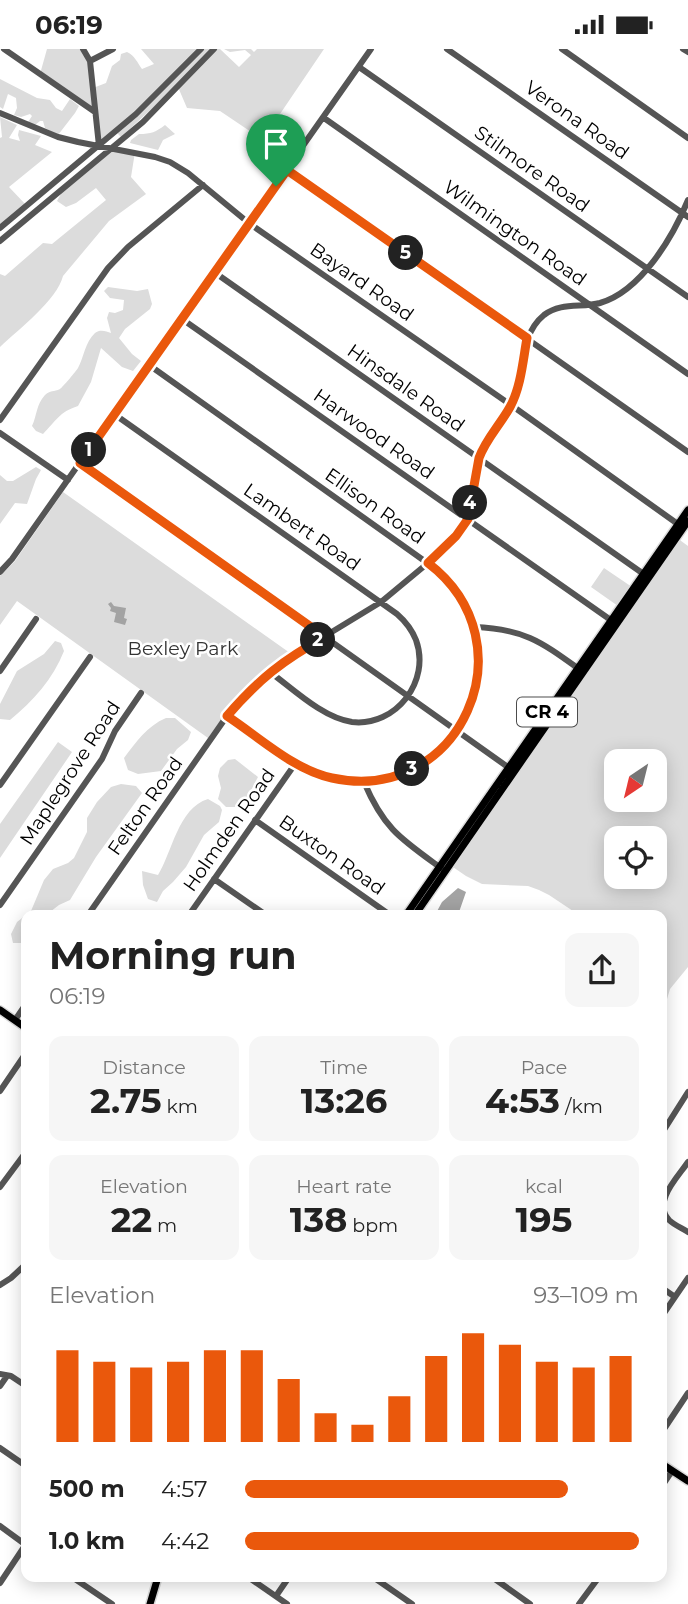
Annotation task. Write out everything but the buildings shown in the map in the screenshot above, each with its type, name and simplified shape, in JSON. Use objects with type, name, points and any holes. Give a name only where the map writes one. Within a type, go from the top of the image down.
[{"type":"main road","name":"CR 4","points":[[411,910],[443,869],[683,524],[688,510]]},
{"type":"main road","name":"CR 4","points":[[418,910],[443,869]]},
{"type":"main road","points":[[0,1010],[21,1024]]},
{"type":"main road","points":[[667,1468],[688,1481]]},
{"type":"main road","points":[[153,1603],[157,1582]]},
{"type":"street","points":[[4,49],[95,113]]},
{"type":"street","points":[[83,49],[90,61],[99,146]]},
{"type":"street","points":[[90,61],[113,49]]},
{"type":"street","points":[[0,228],[136,114],[201,49]]},
{"type":"street","points":[[0,241],[159,106],[214,49]]},
{"type":"street","points":[[0,572],[12,559],[371,49]]},
{"type":"street","name":"Verona Road","points":[[447,49],[685,215]]},
{"type":"street","points":[[562,49],[688,138]]},
{"type":"street","points":[[683,49],[688,52]]},
{"type":"street","name":"Stilmore Road","points":[[359,67],[688,297]]},
{"type":"street","name":"Bayard Road","points":[[0,113],[58,137],[155,156],[170,162],[188,173],[228,208],[683,524]]},
{"type":"street","name":"Wilmington Road","points":[[324,118],[688,374]]},
{"type":"street","points":[[287,170],[688,452]]},
{"type":"street","points":[[0,419],[108,268],[128,247],[203,185]]},
{"type":"street","points":[[468,519],[482,449],[511,405],[518,386],[527,338],[538,321],[554,309],[600,303],[625,290],[646,268],[685,215],[688,200]]},
{"type":"street","name":"Hinsdale Road","points":[[214,272],[646,576]]},
{"type":"street","name":"Harwood Road","points":[[182,319],[614,623]]},
{"type":"street","name":"Ellison Road","points":[[149,365],[428,563],[442,574],[467,609],[478,650],[478,674],[466,714],[443,747],[422,764],[391,777],[364,782]]},
{"type":"street","name":"Lambert Road","points":[[114,414],[403,619],[417,644],[419,659],[416,682],[408,697]]},
{"type":"street","points":[[0,433],[68,480]]},
{"type":"street","points":[[80,463],[512,770]]},
{"type":"street","name":"Felton Road","points":[[91,910],[227,716],[255,686],[289,658],[381,602],[428,563],[456,536],[468,519]]},
{"type":"street","points":[[0,671],[36,619]]},
{"type":"street","points":[[474,627],[520,633],[545,645],[581,670]]},
{"type":"street","points":[[0,785],[90,657]]},
{"type":"street","points":[[270,672],[328,715],[350,722],[385,716],[408,697]]},
{"type":"street","name":"Maplegrove Road","points":[[0,905],[102,759],[115,730],[141,693]]},
{"type":"street","points":[[227,716],[295,764],[320,775],[364,782],[376,807],[396,834],[443,869]]},
{"type":"street","name":"Holmden Road","points":[[192,910],[295,764]]},
{"type":"street","name":"Buxton Road","points":[[255,820],[383,910]]},
{"type":"street","points":[[214,879],[257,910]]},
{"type":"street","points":[[15,1020],[21,1011]]},
{"type":"street","points":[[0,1090],[21,1060]]},
{"type":"street","points":[[667,1125],[688,1092]]},
{"type":"street","points":[[0,1187],[21,1159]]},
{"type":"street","points":[[667,1194],[688,1162]]},
{"type":"street","points":[[667,1216],[688,1232]]},
{"type":"street","points":[[0,1285],[21,1269]]},
{"type":"street","points":[[667,1309],[688,1278]]},
{"type":"street","points":[[667,1291],[675,1297]]},
{"type":"street","points":[[0,1386],[3,1375],[21,1383]]},
{"type":"street","points":[[667,1424],[688,1393]]},
{"type":"street","points":[[0,1448],[21,1463]]},
{"type":"street","points":[[667,1478],[672,1471]]},
{"type":"street","points":[[0,1527],[21,1542]]},
{"type":"street","points":[[0,1583],[21,1552]]},
{"type":"street","points":[[79,1582],[111,1604]]},
{"type":"street","points":[[255,1582],[287,1604]]},
{"type":"street","points":[[276,1596],[286,1582]]},
{"type":"street","points":[[380,1582],[412,1604]]},
{"type":"street","points":[[498,1582],[519,1601],[530,1604]]},
{"type":"street","points":[[579,1604],[595,1582]]},
{"type":"green space","points":[[47,49],[83,49],[90,61],[93,88],[106,83],[112,66],[120,60],[121,54],[130,54],[142,69],[154,64],[141,49],[201,49],[99,146],[95,112],[40,74]]},
{"type":"green space","points":[[203,49],[211,49],[121,137],[117,133]]},
{"type":"green space","points":[[214,49],[220,49],[239,67],[251,55],[245,50],[230,52],[224,49],[251,49],[254,52],[257,49],[324,49],[280,114],[260,138],[220,111],[187,108],[178,87]]},
{"type":"green space","points":[[0,79],[37,98],[50,100],[62,111],[70,99],[79,106],[58,135],[45,128],[43,121],[35,125],[28,122],[32,116],[30,114],[21,117],[14,115],[17,108],[16,98],[8,94],[3,109],[0,107]]},
{"type":"green space","points":[[0,117],[17,125],[9,138],[20,141],[19,130],[41,136],[35,145],[52,152],[9,187],[27,206],[0,228],[2,137]]},
{"type":"green space","points":[[165,125],[175,134],[163,140],[158,150],[130,143],[139,134],[153,132]]},
{"type":"green space","points":[[111,148],[135,152],[131,177],[146,194],[109,221],[63,276],[53,295],[0,347],[0,274],[5,276],[43,243],[52,244],[106,200],[96,188],[66,207],[57,201],[62,192]]},
{"type":"green space","points":[[108,287],[137,291],[148,289],[152,304],[150,309],[125,329],[119,338],[141,361],[133,371],[122,367],[101,348],[91,382],[78,406],[62,414],[43,434],[36,431],[32,426],[42,399],[49,392],[60,389],[75,372],[95,333],[111,333],[107,318],[109,312],[123,310],[124,300],[110,298],[104,291]]},
{"type":"green space","points":[[36,467],[41,470],[27,504],[15,503],[0,524],[0,475],[7,481],[13,481]]},
{"type":"green space","name":"Bexley Park","points":[[63,492],[290,653],[266,671],[245,692],[208,738],[17,601],[0,625],[0,576],[15,561]]},
{"type":"green space","points":[[677,538],[688,546],[688,967],[670,989],[667,999],[667,910],[572,910],[549,895],[528,886],[482,884],[450,865]]},
{"type":"green space","points":[[604,568],[632,587],[618,606],[591,587]]},
{"type":"green space","points":[[55,641],[61,643],[64,651],[48,680],[10,720],[0,719],[0,704],[17,671],[44,654]]},
{"type":"green space","points":[[166,718],[175,718],[191,732],[188,740],[177,749],[161,771],[138,774],[128,770],[124,758],[148,730]]},
{"type":"green space","points":[[58,742],[72,752],[0,858],[0,824]]},
{"type":"green space","points":[[235,759],[258,777],[248,796],[238,807],[226,807],[218,799],[221,788],[218,776],[220,768],[228,760]]},
{"type":"green space","points":[[121,784],[136,786],[142,793],[96,857],[70,900],[52,910],[31,910],[44,880],[53,869],[74,858],[87,832],[87,818],[111,787]]},
{"type":"green space","points":[[208,799],[222,810],[219,822],[204,835],[186,867],[163,891],[157,902],[148,899],[142,871],[158,875],[183,821],[198,804]]},
{"type":"green space","points":[[21,919],[21,943],[13,943],[11,934]]},
{"type":"shaded area","points":[[111,602],[114,606],[126,608],[125,625],[114,622],[116,613],[110,611],[108,604]]},
{"type":"shaded area","points":[[458,888],[466,892],[460,910],[438,910],[442,902]]},
{"type":"route","points":[[287,170],[527,338],[518,386],[511,405],[479,458],[468,519],[456,536],[428,563],[442,574],[456,591],[474,627],[479,660],[472,701],[456,730],[428,760],[405,772],[377,781],[340,780],[311,772],[295,764],[227,716],[270,672],[302,649],[325,637],[80,463],[276,186],[287,170]]}]
